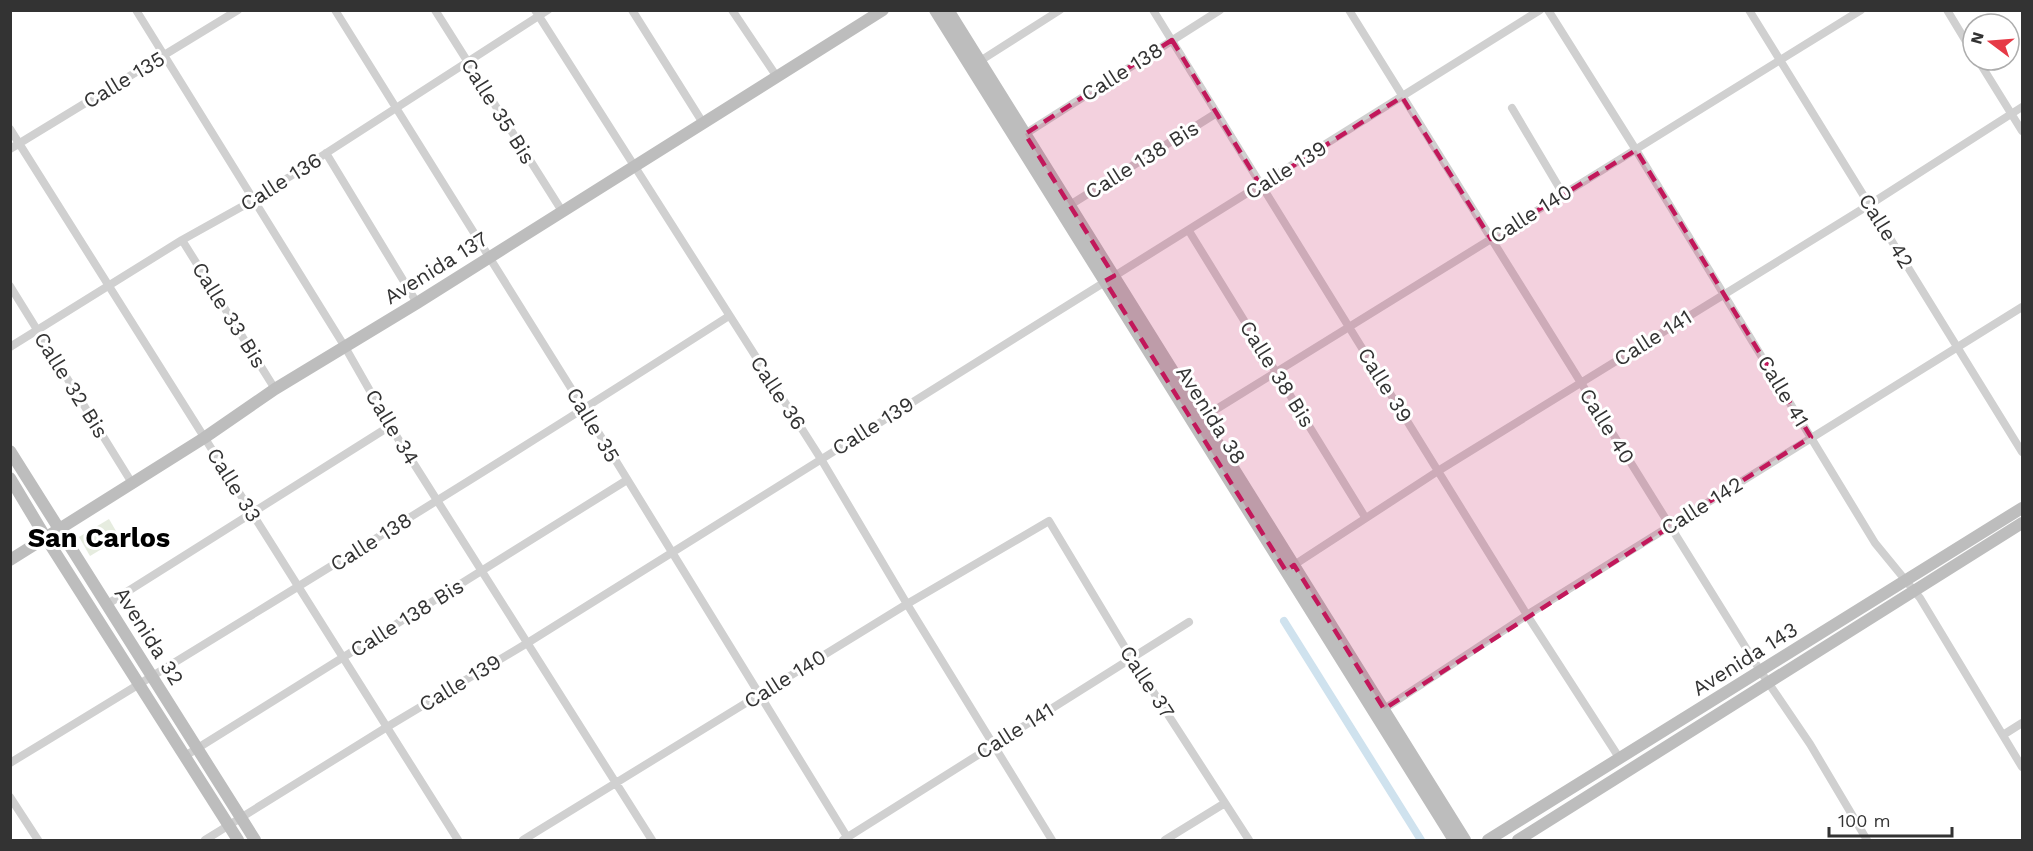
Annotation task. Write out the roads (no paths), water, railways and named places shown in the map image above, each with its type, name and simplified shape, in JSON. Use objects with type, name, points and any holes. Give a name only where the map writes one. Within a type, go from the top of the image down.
[{"type":"main road","name":"Avenida 137","points":[[10,560],[204,438],[275,389],[417,303],[883,10]]},
{"type":"main road","name":"Avenida 38","points":[[935,10],[1466,840]]},
{"type":"main road","name":"Avenida 38","points":[[948,10],[1070,205],[1109,279],[1202,418],[1454,840]]},
{"type":"main road","name":"Avenida 32","points":[[10,451],[106,605],[185,756],[238,840]]},
{"type":"main road","name":"Avenida 32","points":[[10,478],[46,538],[146,681],[198,747],[255,840]]},
{"type":"main road","name":"Avenida 143","points":[[1911,586],[2022,508]]},
{"type":"main road","name":"Avenida 143","points":[[1518,840],[1764,677],[1911,586],[2022,523]]},
{"type":"main road","name":"Avenida 143","points":[[1488,840],[1620,759],[1764,677]]},
{"type":"street","name":"Calle 34","points":[[136,10],[252,201],[345,347],[390,426],[529,642],[615,784],[652,840]]},
{"type":"street","name":"Calle 135","points":[[10,149],[238,10]]},
{"type":"street","name":"Calle 35","points":[[334,10],[584,409],[760,694],[846,839]]},
{"type":"street","name":"Calle 35 Bis","points":[[435,10],[562,212]]},
{"type":"street","name":"Calle 136","points":[[10,347],[182,240],[252,201],[468,62],[537,13],[548,10]]},
{"type":"street","points":[[632,10],[703,123]]},
{"type":"street","points":[[732,10],[777,77]]},
{"type":"street","points":[[980,61],[1060,10]]},
{"type":"street","name":"Calle 39","points":[[1153,10],[1215,114],[1527,615],[1620,759]]},
{"type":"street","name":"Calle 138","points":[[1025,134],[1220,10]]},
{"type":"street","name":"Calle 40","points":[[1349,10],[1764,677],[1810,744],[1867,840]]},
{"type":"street","name":"Calle 139","points":[[205,840],[529,642],[1540,10]]},
{"type":"street","name":"Calle 41","points":[[1548,10],[1875,543],[1911,586],[2022,767]]},
{"type":"street","name":"Calle 42","points":[[1749,10],[2022,452]]},
{"type":"street","name":"Calle 140","points":[[1202,418],[1861,10]]},
{"type":"street","points":[[1947,10],[1961,33]]},
{"type":"street","name":"Calle 36","points":[[537,13],[821,459],[1052,840]]},
{"type":"street","points":[[1985,72],[2022,132]]},
{"type":"street","name":"Calle 141","points":[[1290,568],[1438,471],[1869,205],[2022,107]]},
{"type":"street","points":[[1512,108],[1563,194]]},
{"type":"street","name":"Calle 138 Bis","points":[[1070,205],[1215,114]]},
{"type":"street","name":"Calle 33","points":[[10,129],[458,840]]},
{"type":"street","points":[[326,153],[417,303]]},
{"type":"street","name":"Calle 38 Bis","points":[[1189,231],[1365,517]]},
{"type":"street","name":"Calle 33 Bis","points":[[182,240],[275,389]]},
{"type":"street","name":"Calle 32 Bis","points":[[10,286],[132,483]]},
{"type":"street","name":"Calle 142","points":[[1384,709],[1527,615],[2022,307]]},
{"type":"street","name":"Calle 138","points":[[10,764],[299,587],[729,316]]},
{"type":"street","points":[[106,605],[390,426]]},
{"type":"street","name":"Calle 138 Bis","points":[[185,756],[627,480]]},
{"type":"street","name":"Calle 140","points":[[523,840],[907,604],[1049,520]]},
{"type":"street","name":"Calle 37","points":[[1049,520],[1132,659],[1249,840]]},
{"type":"street","name":"Calle 141","points":[[846,839],[1189,622]]},
{"type":"street","points":[[2003,735],[2022,723]]},
{"type":"street","points":[[10,796],[38,840]]},
{"type":"street","points":[[1165,840],[1226,803]]},
{"type":"waterway","points":[[1284,621],[1421,840]]},
{"type":"district","name":"San Carlos","points":[[99,538]]}]
